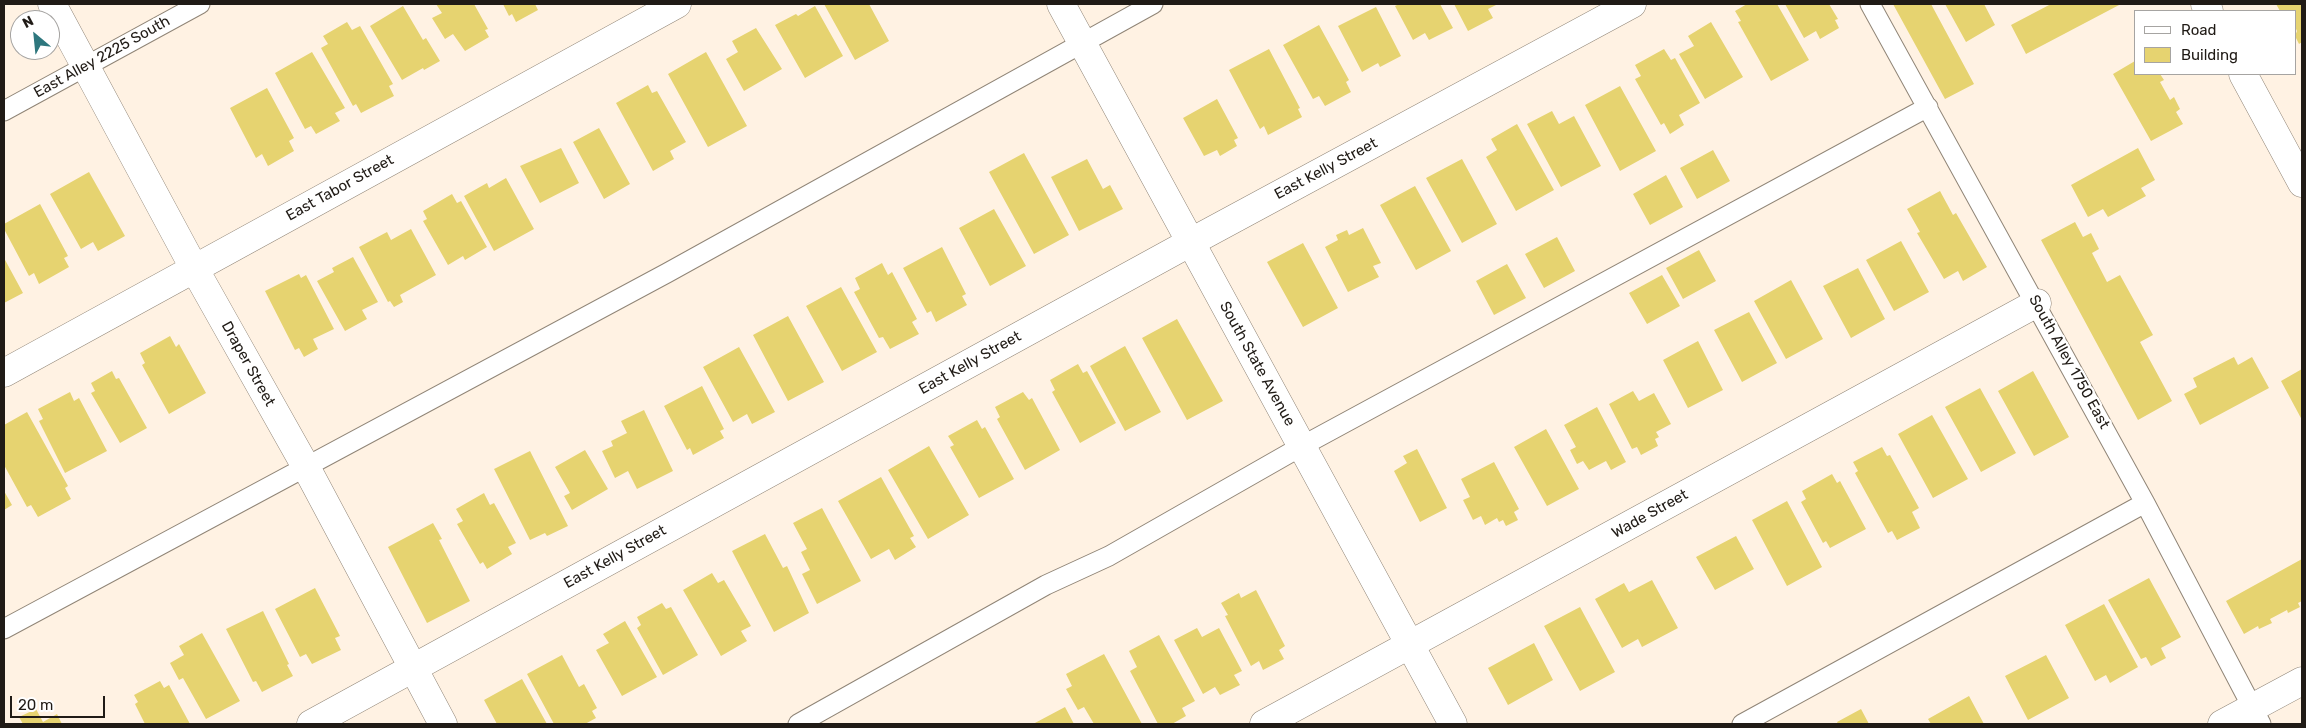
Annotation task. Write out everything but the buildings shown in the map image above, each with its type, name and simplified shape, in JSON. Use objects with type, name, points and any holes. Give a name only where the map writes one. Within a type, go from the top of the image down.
[{"type":"street","name":"Draper Street","points":[[52,4],[194,268],[306,467],[443,724]]},
{"type":"street","name":"East Tabor Street","points":[[4,373],[677,4]]},
{"type":"street","name":"South State Avenue","points":[[1061,4],[1453,724]]},
{"type":"street","name":"East Kelly Street","points":[[310,724],[1191,242],[1632,4]]},
{"type":"street","points":[[2244,75],[2302,184]]},
{"type":"street","name":"Wade Street","points":[[1264,724],[2037,304]]},
{"type":"street","points":[[2222,724],[2256,716],[2302,681]]},
{"type":"lane","name":"East Alley 2225 South","points":[[4,111],[200,4]]},
{"type":"lane","points":[[4,629],[667,273],[1153,4]]},
{"type":"lane","name":"South Alley 1750 East","points":[[1870,4],[2145,502],[2256,716]]},
{"type":"lane","points":[[798,724],[1046,585],[1109,556],[1302,446],[1928,107]]},
{"type":"lane","points":[[1742,724],[2145,502]]}]
